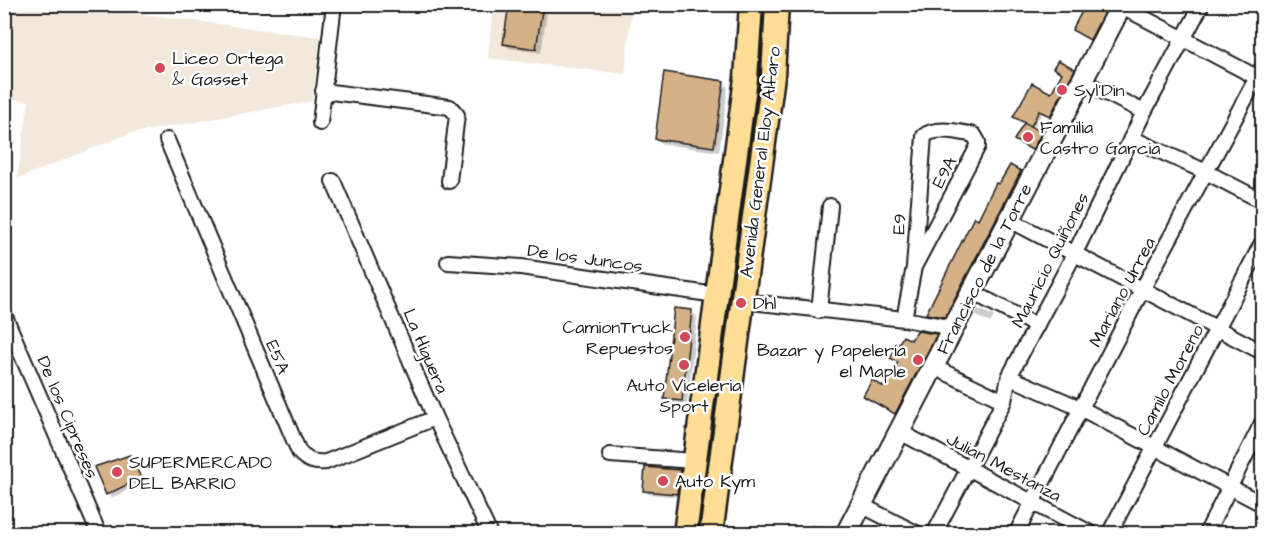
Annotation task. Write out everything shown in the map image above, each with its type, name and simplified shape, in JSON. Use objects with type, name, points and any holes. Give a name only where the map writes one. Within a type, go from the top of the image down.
[{"type":"main road","name":"Avenida General Eloy Alfaro","points":[[685,534],[746,78],[752,4]]},
{"type":"main road","name":"Avenida General Eloy Alfaro","points":[[711,534],[773,76],[777,4]]},
{"type":"street","points":[[320,123],[334,4]]},
{"type":"street","name":"Mauricio Quiñones","points":[[934,534],[1004,401],[1009,377],[1075,253],[1144,112],[1202,4]]},
{"type":"street","points":[[1121,5],[1184,39],[1261,75]]},
{"type":"street","name":"Francisco de la Torre","points":[[846,534],[1121,5]]},
{"type":"street","name":"Mariano Urrea","points":[[1016,534],[1142,290],[1261,75]]},
{"type":"street","points":[[1082,81],[1144,112]]},
{"type":"street","points":[[323,91],[450,107],[456,115],[449,181]]},
{"type":"street","name":"E9A","points":[[914,267],[978,146],[977,138],[970,134],[927,132]]},
{"type":"street","name":"E9","points":[[904,319],[914,267],[923,140],[927,132]]},
{"type":"street","points":[[1131,138],[1263,201]]},
{"type":"street","name":"E5A","points":[[167,140],[294,441],[303,457],[310,461],[326,462],[435,418]]},
{"type":"street","name":"La Higuera","points":[[333,181],[435,418],[490,534]]},
{"type":"street","points":[[819,310],[830,206]]},
{"type":"street","points":[[1010,220],[1263,352]]},
{"type":"street","name":"Camilo Moreno","points":[[1109,534],[1263,243]]},
{"type":"street","name":"De los Juncos","points":[[448,262],[521,267],[716,295]]},
{"type":"street","points":[[972,292],[1037,326]]},
{"type":"street","points":[[742,301],[904,319],[954,328]]},
{"type":"street","name":"De los Cipreses","points":[[4,314],[99,534]]},
{"type":"street","points":[[933,367],[1004,401]]},
{"type":"street","points":[[1009,377],[1082,409],[1263,504]]},
{"type":"street","points":[[1206,534],[1263,423]]},
{"type":"street","name":"Julian Mestanza","points":[[900,432],[1092,534]]},
{"type":"street","points":[[610,455],[694,461]]},
{"type":"street","points":[[861,505],[918,534]]},
{"type":"shaded area","name":"Liceo Ortega & Gasset","points":[[4,5],[70,5],[320,37],[312,101],[128,134],[17,179],[29,101],[5,99]]},
{"type":"shaded area","points":[[493,5],[632,5],[625,74],[488,58]]},
{"type":"building","points":[[509,4],[543,4],[536,49],[503,44]]},
{"type":"building","points":[[1086,4],[1108,4],[1090,40],[1072,30]]},
{"type":"building","points":[[1058,60],[1075,69],[1050,116],[1039,111],[1031,126],[1013,117],[1032,83],[1051,93],[1062,73],[1053,68]]},
{"type":"building","points":[[664,72],[724,81],[714,147],[655,139]]},
{"type":"building","name":"Familia Castro Garcia","points":[[1024,123],[1042,132],[1032,150],[1014,140]]},
{"type":"building","points":[[1010,165],[1021,171],[945,317],[926,314],[974,217],[978,219],[996,183],[999,184]]},
{"type":"building","points":[[674,308],[692,310],[682,401],[664,399]]},
{"type":"building","points":[[917,331],[937,334],[895,414],[863,396],[872,380],[884,387],[898,362],[890,358],[903,336],[911,340]]},
{"type":"building","name":"SUPERMERCADO DEL BARRIO","points":[[130,455],[141,478],[106,495],[94,467]]},
{"type":"building","name":"Auto Kym","points":[[645,467],[680,470],[677,494],[643,491]]},
{"type":"place","name":"Liceo Ortega & Gasset","points":[[160,68]]},
{"type":"place","name":"Syl'Din","points":[[1062,90]]},
{"type":"place","name":"Familia Castro Garcia","points":[[1028,137]]},
{"type":"place","name":"Dhl","points":[[741,303]]},
{"type":"place","name":"CamionTruck Repuestos","points":[[685,337]]},
{"type":"place","name":"Bazar y Papelería el Maple","points":[[918,360]]},
{"type":"place","name":"Auto Viceleria Sport","points":[[684,365]]},
{"type":"place","name":"SUPERMERCADO DEL BARRIO","points":[[117,472]]},
{"type":"place","name":"Auto Kym","points":[[663,481]]}]
